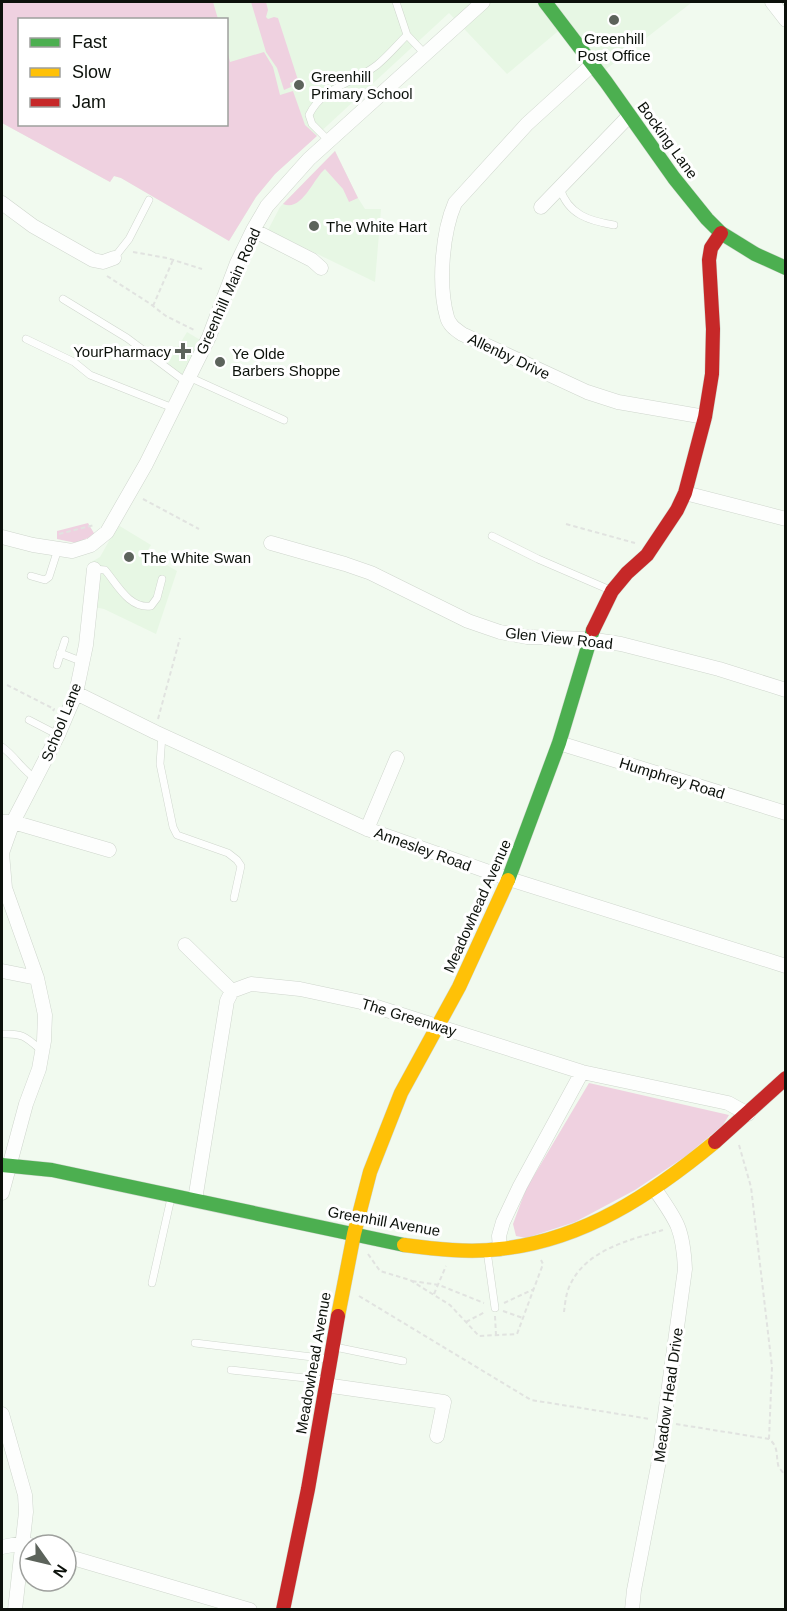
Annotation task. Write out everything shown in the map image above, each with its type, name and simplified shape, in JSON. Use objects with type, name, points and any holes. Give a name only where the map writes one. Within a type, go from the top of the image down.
[{"type":"street","points":[[772,2],[786,20]]},
{"type":"street","name":"Greenhill Main Road","points":[[2,537],[55,549],[79,550],[95,543],[107,532],[130,493],[188,380],[209,337],[237,263],[267,206],[283,186],[329,141],[478,3]]},
{"type":"street","name":"Bocking Lane","points":[[543,3],[592,64],[674,178],[707,219],[721,233],[755,254],[786,268]]},
{"type":"street","name":"Allenby Drive","points":[[592,64],[527,124],[455,202],[445,233],[443,291],[447,318],[462,334],[587,392],[618,402],[705,417]]},
{"type":"street","points":[[541,207],[629,116]]},
{"type":"street","points":[[2,203],[33,226],[93,260],[103,262],[118,254]]},
{"type":"street","points":[[253,230],[312,260],[321,268]]},
{"type":"street","name":"Meadowhead Avenue","points":[[283,1610],[308,1489],[330,1353],[354,1234],[370,1172],[401,1094],[459,987],[509,879],[559,743],[589,639],[612,591],[652,547],[677,510],[685,493],[705,417],[712,374],[713,329],[709,260],[711,248],[721,233]]},
{"type":"street","points":[[685,493],[786,519]]},
{"type":"street","name":"Glen View Road","points":[[271,543],[371,573],[468,621],[500,632],[527,637],[589,639],[621,644],[719,669],[786,690]]},
{"type":"street","name":"School Lane","points":[[2,1193],[5,1165],[39,1069],[45,1015],[37,978],[5,888],[2,853],[7,822],[36,779],[76,693],[83,662],[94,569]]},
{"type":"street","name":"Annesley Road","points":[[76,693],[367,829],[509,879],[786,966]]},
{"type":"street","name":"Humphrey Road","points":[[559,743],[786,813]]},
{"type":"street","points":[[367,829],[397,758]]},
{"type":"street","points":[[7,822],[109,850]]},
{"type":"street","points":[[185,945],[232,991],[223,1015],[195,1200]]},
{"type":"street","points":[[2,971],[37,978]]},
{"type":"street","name":"The Greenway","points":[[232,991],[251,984],[300,989],[361,1002],[582,1072],[707,1097],[728,1103],[748,1114]]},
{"type":"street","points":[[493,1249],[502,1222],[520,1186],[582,1072]]},
{"type":"street","name":"Greenhill Avenue","points":[[5,1165],[52,1170],[405,1245],[448,1249],[493,1249],[534,1244],[586,1227],[619,1210],[654,1188],[707,1149],[786,1078]]},
{"type":"street","name":"Meadow Head Drive","points":[[632,1610],[664,1422],[686,1269],[684,1240],[676,1219],[654,1188]]},
{"type":"street","points":[[325,1383],[444,1402],[437,1436]]},
{"type":"street","points":[[2,1414],[25,1495],[26,1533]]},
{"type":"street","points":[[2,1547],[18,1545]]},
{"type":"street","points":[[78,1560],[250,1610]]},
{"type":"street","points":[[15,1610],[18,1592]]},
{"type":"lane","points":[[396,2],[407,35],[425,54]]},
{"type":"lane","points":[[329,141],[312,124],[309,115],[315,103],[337,86],[358,78],[377,65],[407,35]]},
{"type":"lane","points":[[560,188],[563,198],[584,218],[614,225]]},
{"type":"lane","points":[[118,254],[149,200]]},
{"type":"lane","points":[[63,299],[127,338],[188,380],[284,420]]},
{"type":"lane","points":[[27,339],[74,362],[90,375],[173,408]]},
{"type":"lane","points":[[492,536],[612,591]]},
{"type":"lane","points":[[31,576],[45,580],[49,577],[55,549]]},
{"type":"lane","points":[[94,569],[105,570],[127,597],[136,605],[143,607],[151,606],[157,598],[162,579]]},
{"type":"lane","points":[[57,665],[65,640]]},
{"type":"lane","points":[[60,653],[83,662]]},
{"type":"lane","points":[[29,720],[58,735]]},
{"type":"lane","points":[[158,733],[160,764],[173,827],[177,835],[228,852],[237,860],[241,866],[234,898]]},
{"type":"lane","points":[[2,747],[9,752],[22,769],[36,779]]},
{"type":"lane","points":[[2,1034],[24,1035],[42,1051]]},
{"type":"lane","points":[[152,1283],[172,1196]]},
{"type":"lane","points":[[493,1249],[495,1308]]},
{"type":"lane","points":[[195,1342],[403,1361]]},
{"type":"lane","points":[[231,1370],[325,1383]]},
{"type":"path","points":[[118,254],[173,260],[202,269]]},
{"type":"path","points":[[93,260],[100,271],[166,316],[209,337]]},
{"type":"path","points":[[153,306],[173,260]]},
{"type":"path","points":[[130,493],[199,528]]},
{"type":"path","points":[[55,549],[54,536],[93,525],[107,532]]},
{"type":"path","points":[[566,525],[652,547]]},
{"type":"path","points":[[158,733],[180,638]]},
{"type":"path","points":[[8,686],[54,709],[45,728]]},
{"type":"path","points":[[733,1126],[751,1187],[772,1367],[769,1439]]},
{"type":"path","points":[[564,1312],[568,1287],[577,1271],[594,1256],[636,1238],[678,1226]]},
{"type":"path","points":[[410,1281],[450,1305],[479,1336],[517,1334],[543,1264],[534,1244]]},
{"type":"path","points":[[433,1295],[446,1266],[448,1249]]},
{"type":"path","points":[[367,1253],[380,1271],[410,1281],[439,1285],[523,1318]]},
{"type":"path","points":[[344,1287],[531,1400],[769,1439],[775,1444],[779,1468],[786,1476]]},
{"type":"path","points":[[495,1308],[496,1335]]},
{"type":"shaded area","name":"Greenhill Primary School","points":[[2,2],[691,2],[600,74],[563,27],[507,74],[449,13],[275,174],[256,197],[229,241],[121,178],[114,176],[110,182],[2,123]]},
{"type":"shaded area","points":[[2,2],[213,2],[218,18],[18,18],[18,126],[228,126],[228,54],[230,62],[264,52],[273,67],[280,95],[293,91],[305,125],[317,136],[275,174],[256,197],[229,241],[121,178],[114,176],[110,182],[2,123]]},
{"type":"shaded area","points":[[251,2],[266,2],[268,10],[266,17],[268,19],[278,18],[298,80],[290,83],[291,87],[284,90],[277,68],[266,52]]},
{"type":"shaded area","points":[[335,151],[365,209],[381,209],[375,282],[268,230],[280,207]]},
{"type":"shaded area","points":[[335,151],[358,198],[349,202],[343,189],[325,169],[301,199],[290,205],[283,204]]},
{"type":"shaded area","points":[[187,332],[202,341],[182,375],[167,365]]},
{"type":"shaded area","points":[[88,523],[95,535],[76,543],[57,539],[57,531]]},
{"type":"shaded area","points":[[118,525],[151,545],[146,553],[177,571],[156,634],[104,609],[94,607],[91,567],[88,564],[100,557]]},
{"type":"shaded area","points":[[589,1083],[729,1115],[723,1125],[686,1156],[635,1190],[575,1222],[526,1238],[516,1236],[513,1224],[526,1189]]},
{"type":"traffic: fast","points":[[545,2],[606,82],[674,178],[707,219],[721,233],[755,254],[786,268]]},
{"type":"traffic: fast","points":[[508,880],[559,743],[593,630]]},
{"type":"traffic: fast","points":[[2,1165],[52,1170],[404,1245]]},
{"type":"traffic: slow","points":[[338,1316],[354,1234],[370,1172],[401,1093],[459,987],[508,880]]},
{"type":"traffic: slow","points":[[404,1245],[476,1251],[531,1244],[560,1236],[615,1212],[667,1179],[715,1142]]},
{"type":"traffic: jam","points":[[593,630],[612,591],[647,555],[677,510],[685,493],[705,417],[712,374],[713,329],[709,260],[711,248],[721,233]]},
{"type":"traffic: jam","points":[[715,1142],[786,1078]]},
{"type":"traffic: jam","points":[[283,1610],[308,1489],[338,1316]]},
{"type":"place","name":"Greenhill Post Office","points":[[614,20]]},
{"type":"place","name":"Greenhill Primary School","points":[[299,85]]},
{"type":"place","name":"The White Hart","points":[[314,226]]},
{"type":"place","name":"YourPharmacy","points":[[183,351]]},
{"type":"place","name":"Ye Olde Barbers Shoppe","points":[[220,362]]},
{"type":"place","name":"The White Swan","points":[[129,557]]}]
